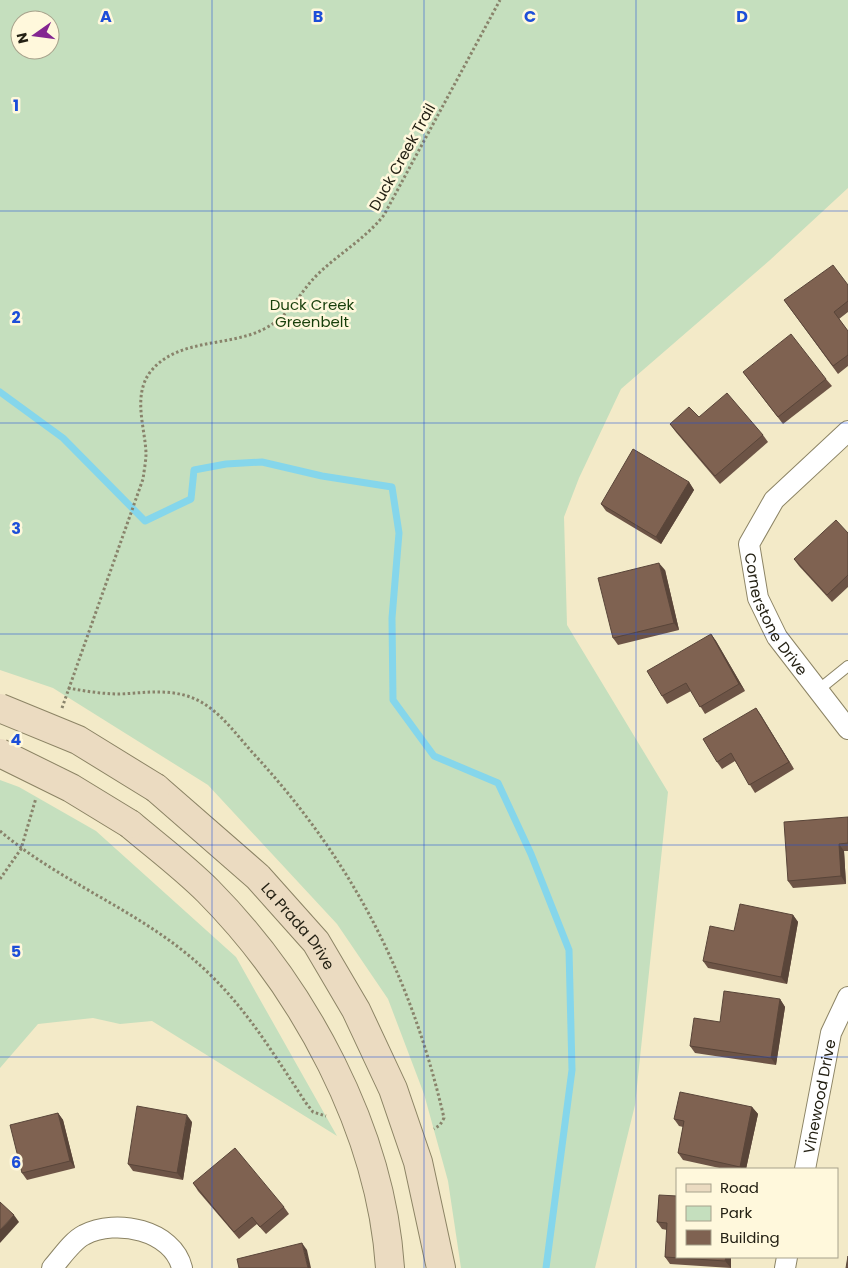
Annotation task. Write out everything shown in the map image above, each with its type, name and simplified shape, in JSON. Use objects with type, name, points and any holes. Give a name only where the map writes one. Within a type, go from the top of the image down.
[{"type":"main road","name":"La Prada Drive","points":[[0,708],[78,740],[156,788],[258,876],[316,942],[351,1001],[396,1098],[418,1162],[441,1268]]},
{"type":"main road","points":[[0,753],[71,788],[130,824],[208,890],[259,949],[311,1025],[354,1110],[375,1179],[389,1250],[390,1268]]},
{"type":"street","name":"Cornerstone Drive","points":[[848,432],[774,500],[748,544],[758,598],[777,637],[848,729]]},
{"type":"street","name":"Vinewood Drive","points":[[805,1168],[831,1033],[848,997]]},
{"type":"street","points":[[55,1264],[83,1235],[115,1226],[151,1234],[179,1256],[182,1268]]},
{"type":"lane","points":[[817,691],[848,666]]},
{"type":"path","name":"Duck Creek Trail","points":[[123,531],[143,479],[146,453],[141,420],[142,390],[151,372],[175,354],[195,346],[261,330],[281,320],[318,274],[376,225],[384,215],[500,0]]},
{"type":"path","points":[[68,688],[99,693],[159,691],[188,696],[215,712],[281,784],[334,853],[369,911],[397,971],[420,1028],[444,1118],[440,1125],[432,1130]]},
{"type":"path","points":[[0,831],[21,849],[52,869],[148,926],[212,976],[236,1000],[255,1025],[313,1112],[327,1116]]},
{"type":"green space","name":"Duck Creek Greenbelt","points":[[0,0],[848,0],[848,188],[770,260],[621,389],[579,478],[564,517],[567,625],[668,792],[635,1105],[595,1268],[461,1268],[448,1181],[424,1094],[388,999],[337,924],[208,785],[53,688],[0,670]]},
{"type":"green space","points":[[0,780],[19,787],[96,831],[236,957],[337,1136],[152,1021],[120,1024],[93,1018],[38,1024],[0,1068]]},
{"type":"building","points":[[833,265],[848,285],[848,301],[834,312],[848,331],[848,355],[833,366],[784,300]]},
{"type":"building","points":[[791,334],[826,379],[778,417],[743,372]]},
{"type":"building","points":[[727,393],[763,435],[715,476],[670,424],[689,407],[699,417]]},
{"type":"building","points":[[633,449],[689,482],[656,537],[601,504]]},
{"type":"building","points":[[836,520],[848,533],[848,575],[827,595],[794,559]]},
{"type":"building","points":[[659,563],[674,623],[613,638],[598,578]]},
{"type":"building","points":[[711,634],[739,684],[700,707],[686,683],[662,696],[647,671]]},
{"type":"building","points":[[756,708],[789,762],[749,785],[731,753],[717,762],[703,739]]},
{"type":"building","points":[[848,817],[848,843],[839,844],[841,876],[788,881],[784,822]]},
{"type":"building","points":[[740,904],[793,915],[781,977],[703,961],[710,926],[734,931]]},
{"type":"building","points":[[724,991],[780,999],[771,1058],[690,1046],[694,1018],[720,1022]]},
{"type":"building","points":[[680,1092],[752,1107],[740,1167],[678,1153],[684,1121],[674,1119]]},
{"type":"building","points":[[137,1106],[187,1115],[177,1173],[128,1164]]},
{"type":"building","points":[[58,1113],[70,1161],[22,1173],[10,1125]]},
{"type":"building","points":[[235,1148],[284,1207],[260,1227],[252,1217],[234,1232],[193,1183]]},
{"type":"building","points":[[659,1195],[676,1196],[676,1258],[665,1257],[667,1223],[657,1222]]},
{"type":"building","points":[[0,1202],[14,1215],[0,1230]]},
{"type":"building","points":[[302,1243],[308,1268],[239,1268],[237,1259]]},
{"type":"building","points":[[680,1258],[726,1258],[725,1261]]},
{"type":"waterway","points":[[0,392],[63,438],[145,521],[191,499],[194,470],[226,464],[262,462],[322,476],[392,487],[399,533],[392,618],[393,700],[434,756],[498,783],[531,854],[569,950],[572,1070],[546,1268]]}]
